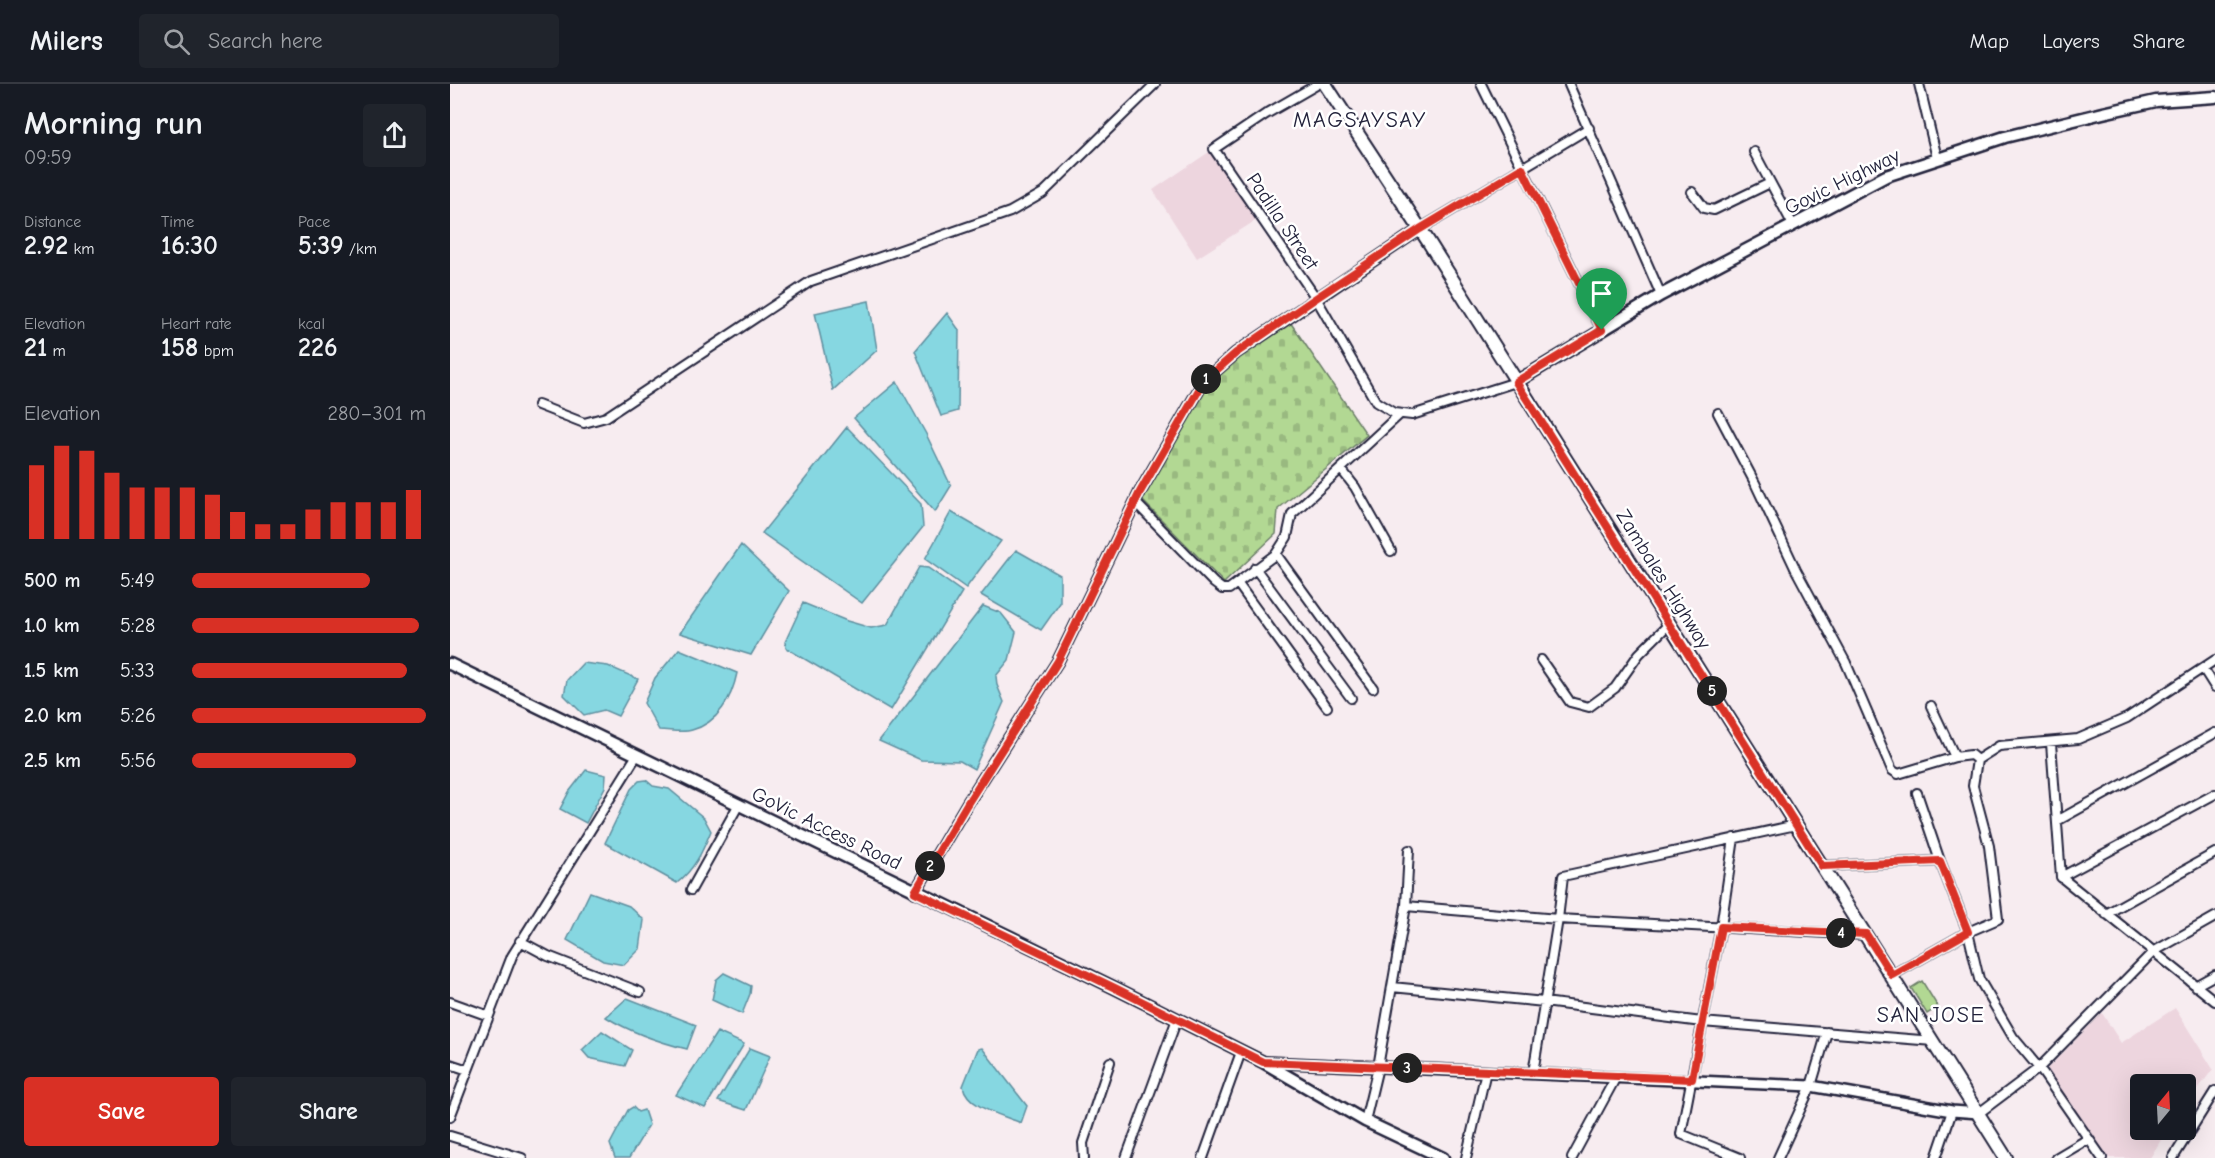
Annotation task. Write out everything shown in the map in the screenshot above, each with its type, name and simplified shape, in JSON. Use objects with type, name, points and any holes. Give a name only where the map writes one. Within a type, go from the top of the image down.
[{"type":"main road","name":"Zambales Highway","points":[[1325,84],[1420,229],[2006,1158]]},
{"type":"main road","name":"Govic Highway","points":[[1516,382],[1661,295],[1886,176],[2005,137],[2145,103],[2215,97]]},
{"type":"main road","name":"GoVic Access Road","points":[[450,664],[1177,1019],[1263,1062],[1365,1121],[1443,1158]]},
{"type":"street","points":[[538,405],[584,423],[606,417],[811,281],[1010,212],[1042,193],[1155,84]]},
{"type":"street","name":"Padilla Street","points":[[1318,84],[1266,114],[1214,149],[1316,298],[1377,402],[1394,413],[1400,414]]},
{"type":"street","points":[[1480,84],[1602,330]]},
{"type":"street","points":[[1919,84],[1937,158]]},
{"type":"street","points":[[1569,85],[1661,295]]},
{"type":"street","points":[[915,892],[967,804],[1058,661],[1135,502],[1204,381],[1236,353],[1420,229],[1589,128]]},
{"type":"street","points":[[1754,152],[1793,225]]},
{"type":"street","points":[[1692,192],[1704,208],[1714,210],[1770,183]]},
{"type":"street","points":[[1135,502],[1214,583],[1222,589],[1229,589],[1276,554],[1287,537],[1292,514],[1400,414],[1412,414],[1516,382]]},
{"type":"street","points":[[1718,413],[1755,483],[1796,570],[1846,663],[1892,770],[1898,774],[1954,757],[1971,755],[1977,760]]},
{"type":"street","points":[[1341,469],[1355,487],[1391,551]]},
{"type":"street","points":[[1276,554],[1373,688]]},
{"type":"street","points":[[1255,568],[1351,698]]},
{"type":"street","points":[[1238,584],[1327,707]]},
{"type":"street","points":[[1541,660],[1570,702],[1589,707],[1615,688],[1639,654],[1669,624]]},
{"type":"street","points":[[1892,975],[1968,932],[1998,919],[1989,846],[1973,786],[1977,760],[1999,746],[2078,739],[2127,718],[2215,660]]},
{"type":"street","points":[[2203,668],[2215,687]]},
{"type":"street","points":[[1931,706],[1954,757]]},
{"type":"street","points":[[2057,821],[2215,733]]},
{"type":"street","points":[[2051,743],[2061,877],[2215,1001]]},
{"type":"street","points":[[450,1117],[512,956],[638,755]]},
{"type":"street","points":[[1917,793],[1940,861],[1968,932],[1979,978],[2013,1037],[2039,1068],[2102,1158]]},
{"type":"street","points":[[2061,877],[2215,794]]},
{"type":"street","points":[[691,890],[739,804]]},
{"type":"street","points":[[1533,1073],[1563,876],[1796,825]]},
{"type":"street","points":[[1734,838],[1721,927],[1681,1134],[1740,1158]]},
{"type":"street","points":[[1365,1121],[1378,1067],[1406,906],[1409,850]]},
{"type":"street","points":[[2106,914],[2215,853]]},
{"type":"street","points":[[1822,866],[1940,861]]},
{"type":"street","points":[[1406,906],[1558,919],[1866,934]]},
{"type":"street","points":[[1263,1062],[1811,1086],[1952,1111],[1979,1113],[2039,1068],[2153,952],[2215,917]]},
{"type":"street","points":[[520,941],[548,956],[640,992]]},
{"type":"street","points":[[2195,986],[2215,975]]},
{"type":"street","points":[[1392,987],[1544,1002],[1702,1022],[1932,1041]]},
{"type":"street","points":[[450,1002],[489,1016]]},
{"type":"street","points":[[1126,1158],[1177,1019]]},
{"type":"street","points":[[1778,1158],[1811,1086],[1827,1032]]},
{"type":"street","points":[[1203,1158],[1240,1052]]},
{"type":"street","points":[[1084,1158],[1083,1143],[1110,1062]]},
{"type":"street","points":[[450,1064],[468,1070]]},
{"type":"street","points":[[1466,1158],[1486,1071]]},
{"type":"street","points":[[1572,1158],[1616,1077]]},
{"type":"street","points":[[2174,1158],[2215,1091]]},
{"type":"street","points":[[1936,1158],[1952,1111]]},
{"type":"street","points":[[450,1136],[522,1158]]},
{"type":"street","points":[[2056,1158],[2088,1139]]},
{"type":"shaded area","points":[[1212,150],[1258,219],[1197,258],[1153,190]]},
{"type":"shaded area","points":[[2175,1008],[2213,1069],[2196,1092],[2196,1074],[2130,1074],[2130,1140],[2161,1140],[2150,1158],[2109,1158],[2047,1069],[2102,1013],[2121,1043]]},
{"type":"green space","points":[[1290,322],[1367,435],[1278,509],[1276,534],[1224,583],[1142,500],[1208,378]]},
{"type":"green space","points":[[1922,981],[1938,1007],[1927,1014],[1911,988]]},
{"type":"water","points":[[869,301],[877,350],[833,390],[815,313]]},
{"type":"water","points":[[947,313],[959,330],[958,411],[941,416],[915,351]]},
{"type":"water","points":[[897,382],[951,486],[935,512],[854,418]]},
{"type":"water","points":[[847,427],[921,504],[923,527],[862,603],[762,533]]},
{"type":"water","points":[[951,512],[1001,541],[966,588],[925,559]]},
{"type":"water","points":[[741,545],[789,591],[751,655],[680,633]]},
{"type":"water","points":[[1016,550],[1060,575],[1060,603],[1041,630],[981,595]]},
{"type":"water","points":[[919,567],[928,568],[962,592],[891,710],[786,648],[785,642],[803,603],[871,628],[887,625]]},
{"type":"water","points":[[983,606],[1001,613],[1016,632],[1009,660],[996,676],[1004,702],[974,769],[960,761],[921,760],[879,741]]},
{"type":"water","points":[[679,649],[737,673],[735,682],[722,708],[709,722],[688,731],[659,730],[644,703],[655,678]]},
{"type":"water","points":[[583,663],[608,666],[638,679],[618,716],[604,710],[584,715],[564,695],[567,680]]},
{"type":"water","points":[[586,770],[606,775],[605,787],[586,823],[560,809],[569,792]]},
{"type":"water","points":[[646,780],[653,786],[669,789],[704,818],[711,831],[693,866],[677,883],[605,843],[631,789],[639,781]]},
{"type":"water","points":[[590,892],[629,906],[644,920],[640,949],[624,965],[603,961],[567,940]]},
{"type":"water","points":[[724,973],[751,986],[742,1014],[712,1000],[716,980]]},
{"type":"water","points":[[627,998],[696,1025],[687,1049],[645,1036],[606,1017]]},
{"type":"water","points":[[602,1031],[632,1050],[625,1066],[589,1058],[582,1050]]},
{"type":"water","points":[[717,1032],[744,1044],[705,1108],[676,1095]]},
{"type":"water","points":[[750,1048],[770,1056],[746,1110],[718,1101]]},
{"type":"water","points":[[982,1048],[1027,1106],[1021,1123],[987,1110],[966,1094],[963,1086],[978,1049]]},
{"type":"water","points":[[633,1107],[638,1112],[644,1110],[649,1125],[629,1158],[615,1158],[610,1144],[628,1110]]},
{"type":"district","name":"MAGSAYSAY","points":[[1360,119]]},
{"type":"district","name":"SAN JOSE","points":[[1931,1014]]},
{"type":"route","points":[[1522,168],[1602,330],[1516,382],[1822,866],[1940,861],[1968,932],[1892,975],[1866,934],[1721,927],[1692,1079],[1616,1077],[1263,1062],[915,892],[967,804],[1058,661],[1140,492],[1204,381],[1236,353],[1420,229],[1522,168]]}]
